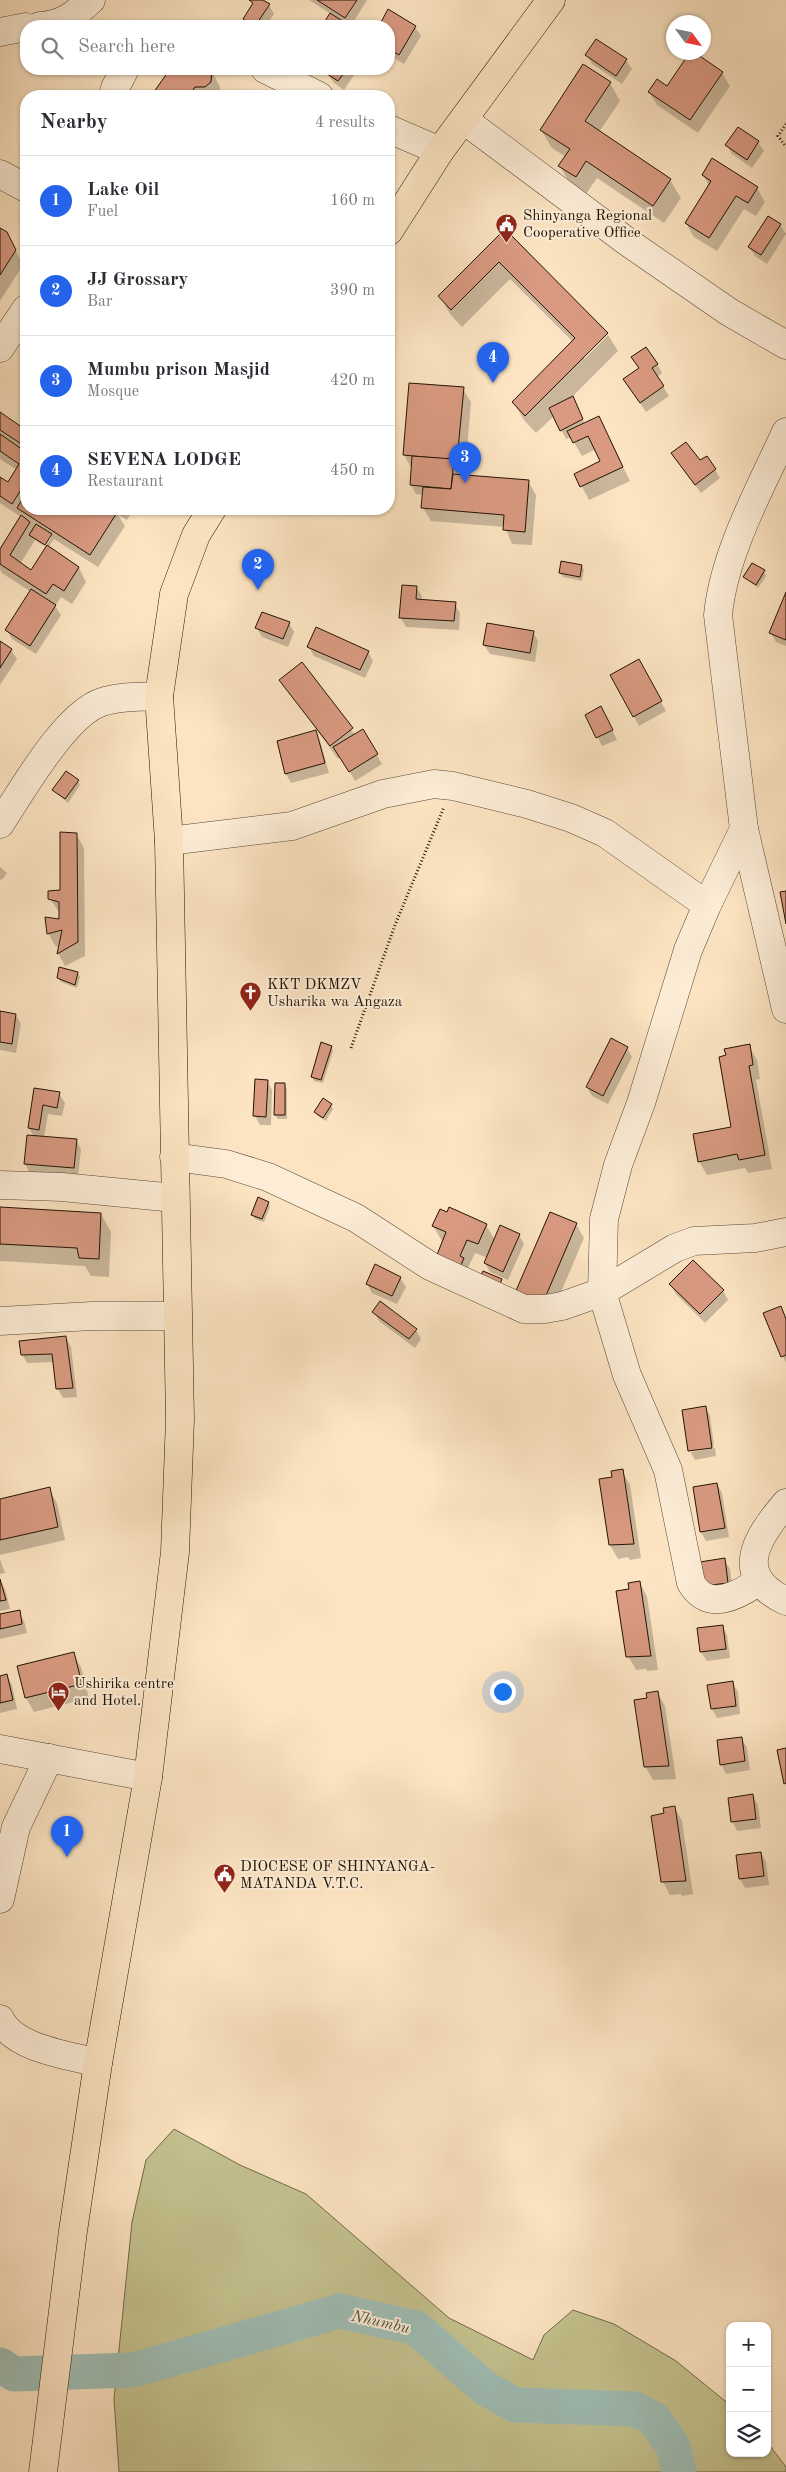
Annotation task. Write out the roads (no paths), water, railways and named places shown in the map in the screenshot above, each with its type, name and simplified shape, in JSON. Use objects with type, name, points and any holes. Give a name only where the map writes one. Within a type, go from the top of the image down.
[{"type":"highway","points":[[395,222],[440,152],[551,0]]},
{"type":"highway","points":[[43,2469],[73,2230],[98,2063],[148,1777],[175,1552],[180,1418],[176,1316],[169,841],[159,696],[174,594],[196,535],[208,515]]},
{"type":"street","points":[[67,20],[91,0]]},
{"type":"street","points":[[0,32],[20,28]]},
{"type":"street","points":[[114,90],[122,75]]},
{"type":"street","points":[[277,75],[307,90]]},
{"type":"street","points":[[464,120],[629,243],[729,312],[786,345]]},
{"type":"street","points":[[395,132],[440,152]]},
{"type":"street","points":[[0,174],[20,185]]},
{"type":"street","points":[[0,348],[20,318]]},
{"type":"street","points":[[786,432],[733,552],[720,590],[718,615],[744,828],[786,1009]]},
{"type":"street","points":[[0,824],[53,744],[76,720],[100,702],[123,698],[159,696]]},
{"type":"street","points":[[169,841],[292,826],[383,794],[434,784],[453,786],[535,806],[571,818],[605,833],[706,905]]},
{"type":"street","points":[[744,828],[706,905],[688,950],[641,1103],[618,1164],[604,1219],[602,1292],[627,1375],[668,1470],[690,1583],[702,1597],[712,1600],[744,1592],[760,1581]]},
{"type":"street","points":[[174,1157],[226,1164],[268,1177],[356,1218],[430,1266],[524,1309],[545,1309],[562,1306],[602,1292],[675,1248],[694,1241],[755,1238],[786,1232]]},
{"type":"street","points":[[0,1185],[62,1187],[174,1198]]},
{"type":"street","points":[[0,1321],[92,1316],[176,1316]]},
{"type":"street","points":[[786,1503],[767,1525],[754,1553],[752,1564],[760,1581],[772,1594],[786,1601]]},
{"type":"street","points":[[0,1748],[148,1777]]},
{"type":"street","points":[[0,1899],[16,1827],[49,1758]]},
{"type":"street","points":[[1,2023],[14,2037],[28,2044],[98,2063]]},
{"type":"waterway","name":"Nhumbu","points":[[0,2365],[14,2374],[134,2370],[340,2311],[416,2328],[485,2388],[515,2405],[635,2409],[654,2419],[673,2446],[679,2472]]},
{"type":"place","name":"Shinyanga Regional Cooperative Office","points":[[507,243]]},
{"type":"place","name":"SEVENA LODGE","points":[[493,383]]},
{"type":"place","name":"Mumbu prison Masjid","points":[[465,483]]},
{"type":"place","name":"JJ Grossary","points":[[258,590]]},
{"type":"place","name":"KKT DKMZV Usharika wa Angaza","points":[[251,1012]]},
{"type":"place","name":"Ushirika centre and Hotel.","points":[[58,1711]]},
{"type":"place","name":"Lake Oil","points":[[67,1857]]},
{"type":"place","name":"DIOCESE OF SHINYANGA- MATANDA V.T.C.","points":[[224,1894]]}]
